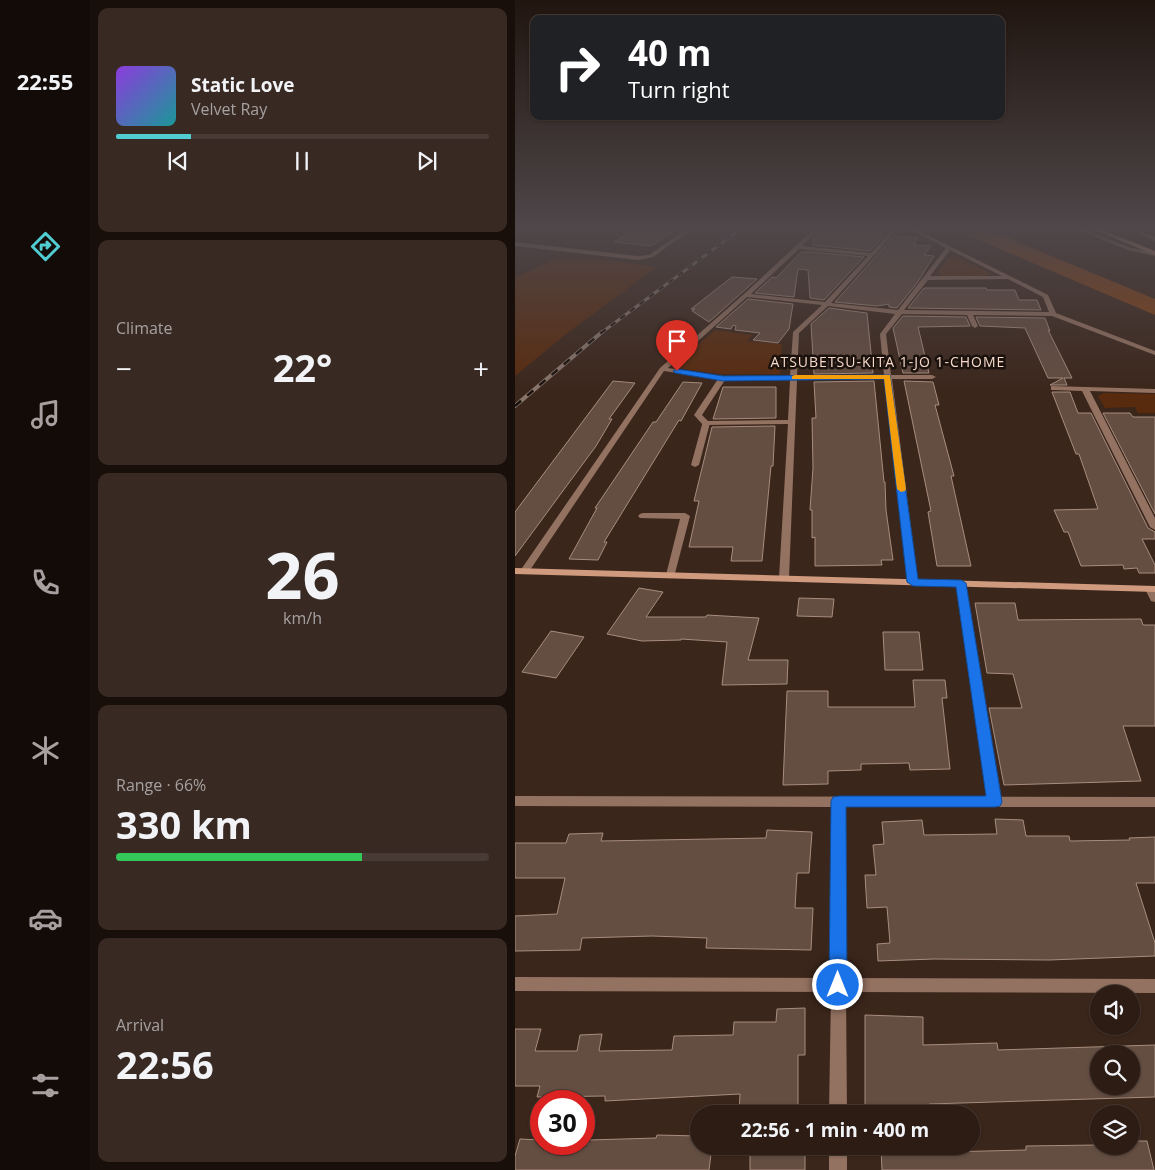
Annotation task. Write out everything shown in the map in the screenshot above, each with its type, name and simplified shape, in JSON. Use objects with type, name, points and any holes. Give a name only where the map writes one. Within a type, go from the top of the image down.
[{"type":"street","points":[[520,571],[662,369],[759,283]]},
{"type":"street","points":[[784,578],[797,332],[847,283]]},
{"type":"street","points":[[913,582],[883,334],[921,283]]},
{"type":"street","points":[[1019,283],[1046,296],[1053,314]]},
{"type":"street","points":[[746,295],[898,312],[1053,314],[1155,353]]},
{"type":"street","points":[[969,313],[975,326]]},
{"type":"street","points":[[662,369],[723,378],[932,377]]},
{"type":"street","points":[[723,378],[697,415],[706,423],[792,422]]},
{"type":"street","points":[[1054,388],[1155,391]]},
{"type":"street","points":[[1085,389],[1155,528]]},
{"type":"street","points":[[695,465],[706,423]]},
{"type":"street","points":[[643,516],[685,516],[671,575]]},
{"type":"street","points":[[520,571],[1153,589],[1155,599]]},
{"type":"street","points":[[961,583],[995,802]]},
{"type":"street","points":[[515,801],[1155,802]]},
{"type":"street","points":[[838,1105],[839,801]]},
{"type":"street","points":[[515,984],[1155,986]]},
{"type":"street","points":[[838,1155],[838,1170]]},
{"type":"shaded area","points":[[515,283],[636,283],[571,330],[515,376]]},
{"type":"shaded area","points":[[715,330],[752,335],[747,341],[782,344],[780,374],[720,374],[677,368],[674,365]]},
{"type":"shaded area","points":[[1104,393],[1155,394],[1155,413],[1138,413],[1135,407],[1105,408],[1098,396]]},
{"type":"building","points":[[725,283],[753,283],[709,322],[692,311],[695,309],[691,309]]},
{"type":"building","points":[[766,283],[796,283],[794,297],[755,293]]},
{"type":"building","points":[[809,283],[840,283],[824,300],[810,298]]},
{"type":"building","points":[[852,283],[917,283],[897,308],[889,307],[889,304],[877,306],[835,302]]},
{"type":"building","points":[[924,288],[1015,290],[1019,300],[1037,300],[1041,310],[908,308]]},
{"type":"building","points":[[748,299],[793,304],[789,329],[778,343],[753,340],[760,333],[735,330],[736,326],[733,325],[731,329],[716,327]]},
{"type":"building","points":[[829,308],[867,313],[873,373],[814,374],[811,324]]},
{"type":"building","points":[[903,316],[966,317],[970,326],[918,327],[929,373],[903,373],[893,328]]},
{"type":"building","points":[[976,317],[1045,318],[1050,331],[1048,330],[1072,378],[1064,378],[1067,385],[1050,385],[1063,378],[1048,378],[1025,328],[980,326]]},
{"type":"building","points":[[613,381],[635,383],[609,419],[612,419],[596,446],[515,556],[515,512]]},
{"type":"building","points":[[874,381],[885,482],[886,510],[893,560],[881,560],[882,565],[815,566],[815,537],[812,538],[812,510],[810,510],[813,468],[812,418],[816,418],[814,382]]},
{"type":"building","points":[[904,381],[933,382],[939,405],[935,405],[954,476],[951,476],[971,566],[937,566],[928,512],[931,511]]},
{"type":"building","points":[[683,382],[702,383],[681,421],[679,420],[604,542],[607,542],[598,560],[569,559],[597,508],[595,508],[653,422],[656,422]]},
{"type":"building","points":[[723,387],[776,387],[776,418],[713,419]]},
{"type":"building","points":[[1052,392],[1070,392],[1078,413],[1091,413],[1148,528],[1155,532],[1155,539],[1142,539],[1155,565],[1155,573],[1139,573],[1137,568],[1124,569],[1123,565],[1081,566],[1068,532],[1064,532],[1054,510],[1098,509],[1079,454],[1076,454]]},
{"type":"building","points":[[1103,413],[1130,413],[1133,417],[1155,417],[1155,514]]},
{"type":"building","points":[[775,426],[773,466],[771,466],[762,561],[731,561],[733,547],[689,547],[699,501],[694,501],[712,427]]},
{"type":"building","points":[[639,588],[663,592],[646,617],[706,617],[707,615],[759,618],[748,660],[788,660],[787,684],[722,685],[727,642],[681,639],[642,641],[607,634]]},
{"type":"building","points":[[799,598],[834,599],[832,617],[797,616]]},
{"type":"building","points":[[975,603],[1015,603],[1018,620],[1141,619],[1143,625],[1155,625],[1155,726],[1123,726],[1141,781],[1004,785],[989,708],[1022,708],[1013,674],[987,673]]},
{"type":"building","points":[[551,631],[584,637],[556,678],[522,672]]},
{"type":"building","points":[[883,632],[919,632],[923,670],[885,670]]},
{"type":"building","points":[[913,680],[945,680],[947,698],[942,698],[950,769],[910,770],[909,763],[861,764],[861,770],[828,771],[828,784],[783,785],[787,691],[828,691],[828,707],[915,707]]},
{"type":"building","points":[[995,819],[1023,820],[1026,836],[1069,836],[1070,841],[1130,840],[1129,838],[1155,837],[1155,883],[1136,883],[1155,943],[1155,956],[1049,960],[934,959],[878,961],[877,944],[890,943],[887,907],[867,908],[865,875],[876,875],[873,845],[884,844],[882,822],[922,820],[924,835],[997,834]]},
{"type":"building","points":[[767,830],[812,832],[809,873],[797,873],[795,908],[813,908],[811,950],[706,948],[707,938],[652,936],[582,938],[580,950],[515,951],[515,916],[557,914],[565,878],[515,878],[515,843],[566,843],[569,834],[603,833],[601,841],[766,838]]},
{"type":"building","points":[[805,1008],[805,1055],[798,1055],[798,1105],[739,1105],[740,1094],[605,1101],[605,1096],[595,1096],[595,1090],[539,1090],[540,1086],[515,1086],[515,1029],[541,1029],[535,1051],[577,1051],[580,1035],[602,1034],[599,1051],[672,1050],[674,1036],[733,1035],[734,1022],[776,1022],[777,1009]]},
{"type":"building","points":[[865,1015],[923,1017],[923,1045],[997,1043],[998,1050],[1090,1047],[1090,1095],[1140,1095],[1140,1045],[1155,1045],[1155,1097],[865,1105]]},
{"type":"building","points":[[657,1135],[690,1136],[690,1155],[711,1155],[709,1170],[515,1170],[515,1156],[520,1139],[530,1139],[530,1155],[595,1155],[595,1140],[656,1138]]},
{"type":"building","points":[[1140,1141],[1147,1141],[1154,1170],[882,1170],[881,1155],[980,1155],[980,1151],[1026,1150],[1026,1146],[1090,1145],[1090,1155],[1140,1155]]},
{"type":"building","points":[[750,1155],[805,1155],[805,1170],[750,1170]]},
{"type":"waterway","points":[[1095,283],[1155,308]]},
{"type":"railway","points":[[601,333],[669,283]]},
{"type":"railway","points":[[515,406],[602,332]]},
{"type":"slow traffic","points":[[795,378],[888,377],[901,489]]},
{"type":"district","name":"ATSUBETSU-KITA 1-JO 1-CHOME","points":[[888,361]]},
{"type":"route","points":[[677,371],[723,378],[888,377],[913,582],[961,583],[995,802],[839,801],[838,985]]}]
